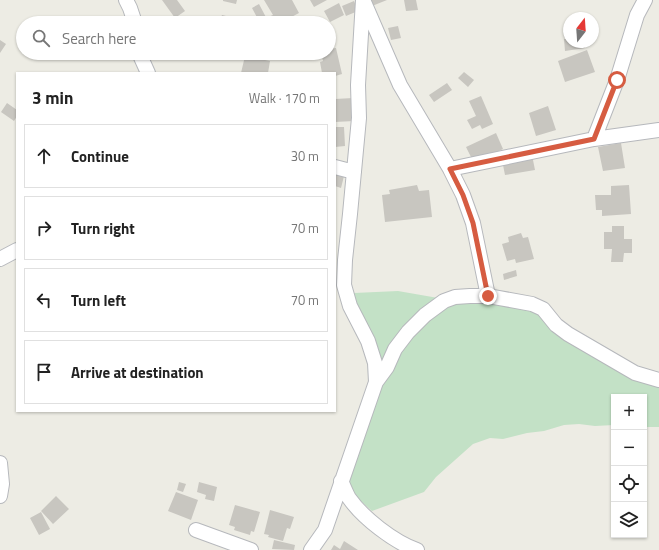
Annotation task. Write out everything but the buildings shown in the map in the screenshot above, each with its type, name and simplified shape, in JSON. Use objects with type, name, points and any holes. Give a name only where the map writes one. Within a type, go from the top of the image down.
[{"type":"street","points":[[126,0],[133,16]]},
{"type":"street","points":[[363,0],[400,85],[450,169],[463,195],[473,223],[488,296]]},
{"type":"street","points":[[363,0],[358,85],[359,118],[340,285],[368,341],[375,362],[376,382]]},
{"type":"street","points":[[594,139],[617,80],[637,15],[645,0]]},
{"type":"street","points":[[142,60],[148,72]]},
{"type":"street","points":[[450,169],[594,139],[659,130]]},
{"type":"street","points":[[336,167],[354,172]]},
{"type":"street","points":[[0,259],[16,251]]},
{"type":"street","points":[[311,550],[325,530],[376,382],[387,367],[395,349],[408,332],[425,315],[444,301],[455,297],[488,296],[525,302],[543,309],[556,326],[635,373],[659,380]]},
{"type":"street","points":[[0,463],[2,484],[0,496]]},
{"type":"street","points":[[341,481],[348,496],[363,514],[390,536],[417,550]]},
{"type":"street","points":[[196,530],[251,550]]},
{"type":"green space","points":[[398,291],[461,302],[503,303],[539,311],[592,346],[659,376],[659,427],[647,427],[647,394],[611,394],[611,425],[564,425],[544,431],[527,433],[503,439],[490,438],[473,444],[436,477],[424,492],[372,511],[351,492],[346,483],[382,374],[358,310],[354,293]]},
{"type":"route","points":[[488,296],[473,223],[463,195],[450,169],[594,139],[617,80]]}]
